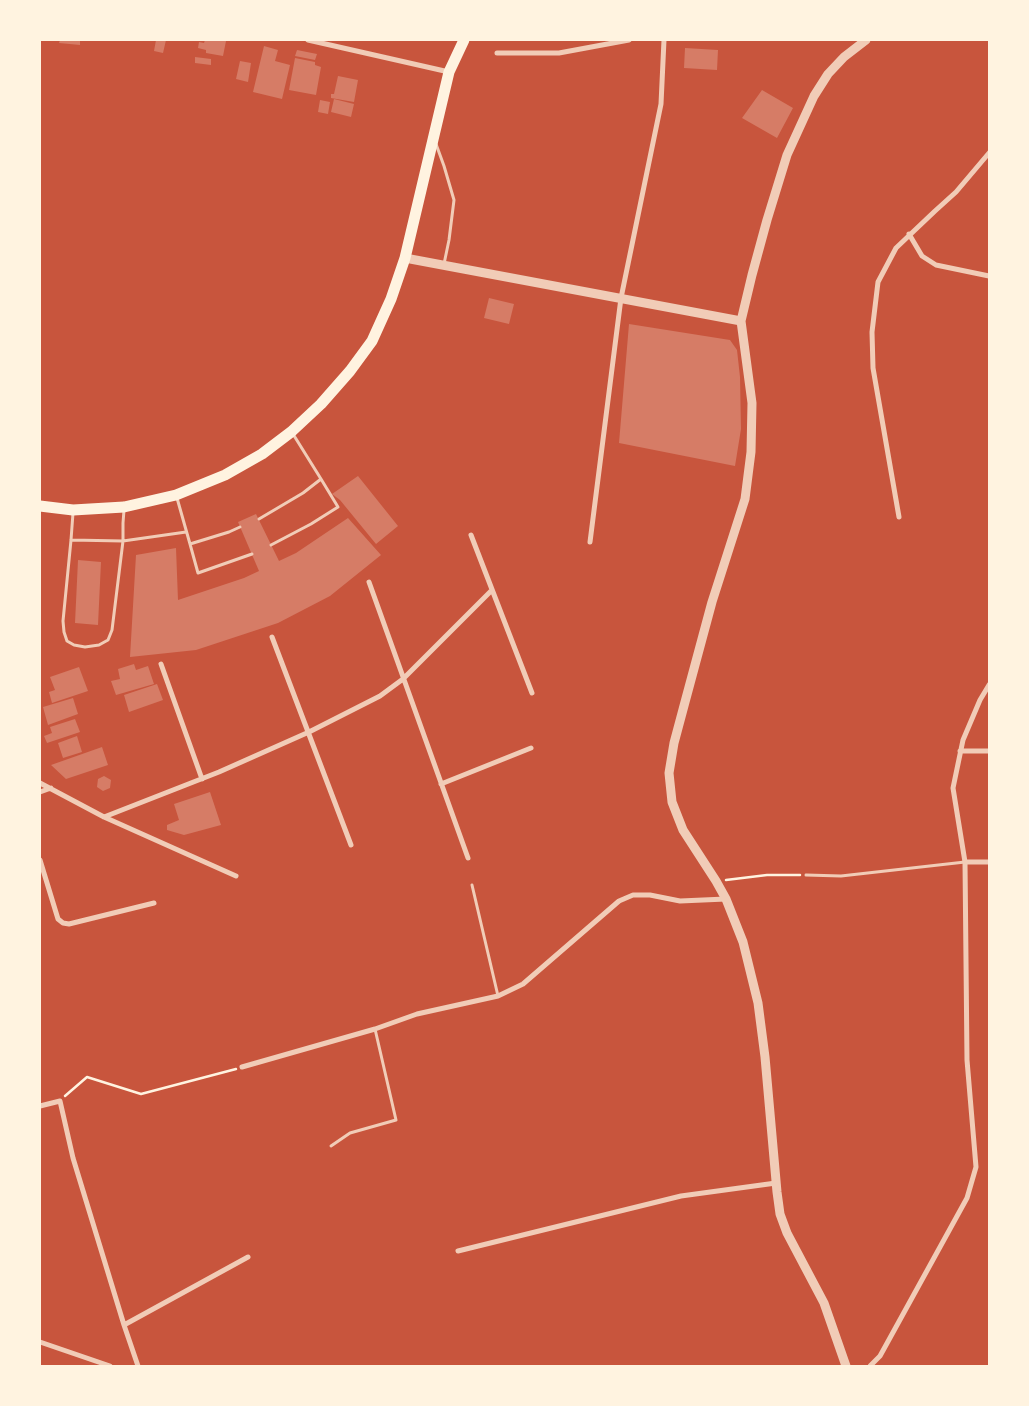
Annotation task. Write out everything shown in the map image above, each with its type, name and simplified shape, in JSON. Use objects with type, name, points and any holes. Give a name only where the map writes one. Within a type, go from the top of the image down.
[{"type":"highway","points":[[40,506],[73,510],[124,508],[176,495],[225,475],[262,454],[291,432],[321,404],[350,371],[372,341],[391,299],[406,258],[449,72],[464,40]]},
{"type":"street","points":[[308,40],[449,72]]},
{"type":"street","points":[[498,53],[560,53],[629,40]]},
{"type":"street","points":[[590,542],[622,298],[661,104],[664,40]]},
{"type":"street","points":[[846,1366],[824,1303],[780,1214],[758,1003],[743,942],[726,899],[716,880],[683,830],[672,802],[669,773],[674,743],[712,602],[745,499],[751,452],[752,403],[741,321],[767,220],[787,155],[814,96],[828,74],[844,57],[866,40]]},
{"type":"street","points":[[899,517],[872,368],[872,332],[878,282],[896,248],[956,192],[989,153]]},
{"type":"street","points":[[910,234],[922,256],[936,264],[989,276]]},
{"type":"street","points":[[406,258],[741,321]]},
{"type":"street","points":[[471,535],[532,693]]},
{"type":"street","points":[[369,582],[468,858]]},
{"type":"street","points":[[104,817],[202,779],[309,732],[380,696],[403,679],[492,590]]},
{"type":"street","points":[[272,637],[351,845]]},
{"type":"street","points":[[161,664],[202,779]]},
{"type":"street","points":[[870,1366],[880,1356],[968,1198],[976,1167],[967,1060],[965,862],[953,788],[963,740],[980,700],[989,685]]},
{"type":"street","points":[[441,784],[530,748]]},
{"type":"street","points":[[960,751],[989,751]]},
{"type":"street","points":[[40,783],[104,817],[236,876]]},
{"type":"street","points":[[40,792],[51,788]]},
{"type":"street","points":[[40,860],[58,919],[63,924],[154,903]]},
{"type":"street","points":[[965,862],[989,862]]},
{"type":"street","points":[[242,1067],[417,1014],[498,996],[523,984],[619,901],[633,895],[650,895],[680,901],[726,899]]},
{"type":"street","points":[[40,1106],[60,1101],[73,1158],[138,1366]]},
{"type":"street","points":[[458,1251],[681,1196],[776,1183]]},
{"type":"street","points":[[124,1325],[248,1257]]},
{"type":"street","points":[[40,1342],[110,1366]]},
{"type":"lane","points":[[434,138],[454,200],[444,265]]},
{"type":"lane","points":[[272,545],[311,524],[338,506],[291,432]]},
{"type":"lane","points":[[258,519],[303,493],[321,479]]},
{"type":"lane","points":[[176,495],[198,574],[252,554]]},
{"type":"lane","points":[[73,510],[63,621],[64,632],[68,641],[74,645],[85,646],[99,645],[108,640],[112,630],[123,541],[124,508]]},
{"type":"lane","points":[[190,544],[240,527]]},
{"type":"lane","points":[[71,540],[123,541],[186,532]]},
{"type":"lane","points":[[806,875],[840,876],[965,862]]},
{"type":"lane","points":[[472,885],[498,996]]},
{"type":"lane","points":[[331,1146],[350,1133],[396,1120],[375,1028]]},
{"type":"path","points":[[716,880],[806,875]]},
{"type":"path","points":[[60,1101],[87,1077],[141,1094],[242,1067]]},
{"type":"building","points":[[60,40],[80,40],[80,45],[59,43]]},
{"type":"building","points":[[156,40],[166,40],[163,53],[154,51]]},
{"type":"building","points":[[205,40],[226,41],[223,56],[206,53],[206,50],[198,48],[199,42],[204,43]]},
{"type":"building","points":[[264,46],[278,50],[275,61],[290,65],[282,99],[253,92]]},
{"type":"building","points":[[685,48],[718,50],[717,70],[684,68]]},
{"type":"building","points":[[297,50],[317,54],[315,60],[295,56]]},
{"type":"building","points":[[195,57],[211,59],[211,65],[195,63]]},
{"type":"building","points":[[295,58],[315,62],[315,65],[321,67],[316,95],[289,90]]},
{"type":"building","points":[[240,61],[251,63],[248,82],[236,79]]},
{"type":"building","points":[[338,76],[358,80],[354,102],[331,98],[331,94],[334,94]]},
{"type":"building","points":[[762,90],[793,108],[777,138],[742,118]]},
{"type":"building","points":[[334,99],[354,104],[351,117],[331,112]]},
{"type":"building","points":[[320,100],[330,102],[328,114],[318,112]]},
{"type":"building","points":[[489,298],[514,304],[509,324],[484,318]]},
{"type":"building","points":[[629,324],[730,340],[737,350],[740,377],[741,429],[735,466],[619,443]]},
{"type":"building","points":[[358,476],[398,526],[376,544],[340,500],[332,494]]},
{"type":"building","points":[[256,514],[279,561],[296,553],[348,518],[381,555],[330,596],[278,623],[196,650],[130,657],[136,555],[176,548],[178,600],[244,578],[259,571],[238,522]]},
{"type":"building","points":[[78,560],[101,562],[98,625],[75,623]]},
{"type":"building","points":[[134,664],[136,670],[148,666],[154,684],[116,695],[111,681],[120,679],[118,669]]},
{"type":"building","points":[[79,667],[88,691],[52,703],[49,692],[55,690],[50,677]]},
{"type":"building","points":[[157,684],[163,700],[129,712],[124,695]]},
{"type":"building","points":[[73,698],[78,714],[48,725],[43,707]]},
{"type":"building","points":[[75,719],[80,732],[47,743],[44,736],[52,733],[50,727]]},
{"type":"building","points":[[77,736],[82,752],[63,758],[58,743]]},
{"type":"building","points":[[102,747],[108,765],[66,779],[51,765]]},
{"type":"building","points":[[104,776],[111,780],[110,788],[103,791],[97,787],[98,779]]},
{"type":"building","points":[[210,792],[221,825],[184,835],[167,830],[167,825],[179,820],[174,804]]}]
